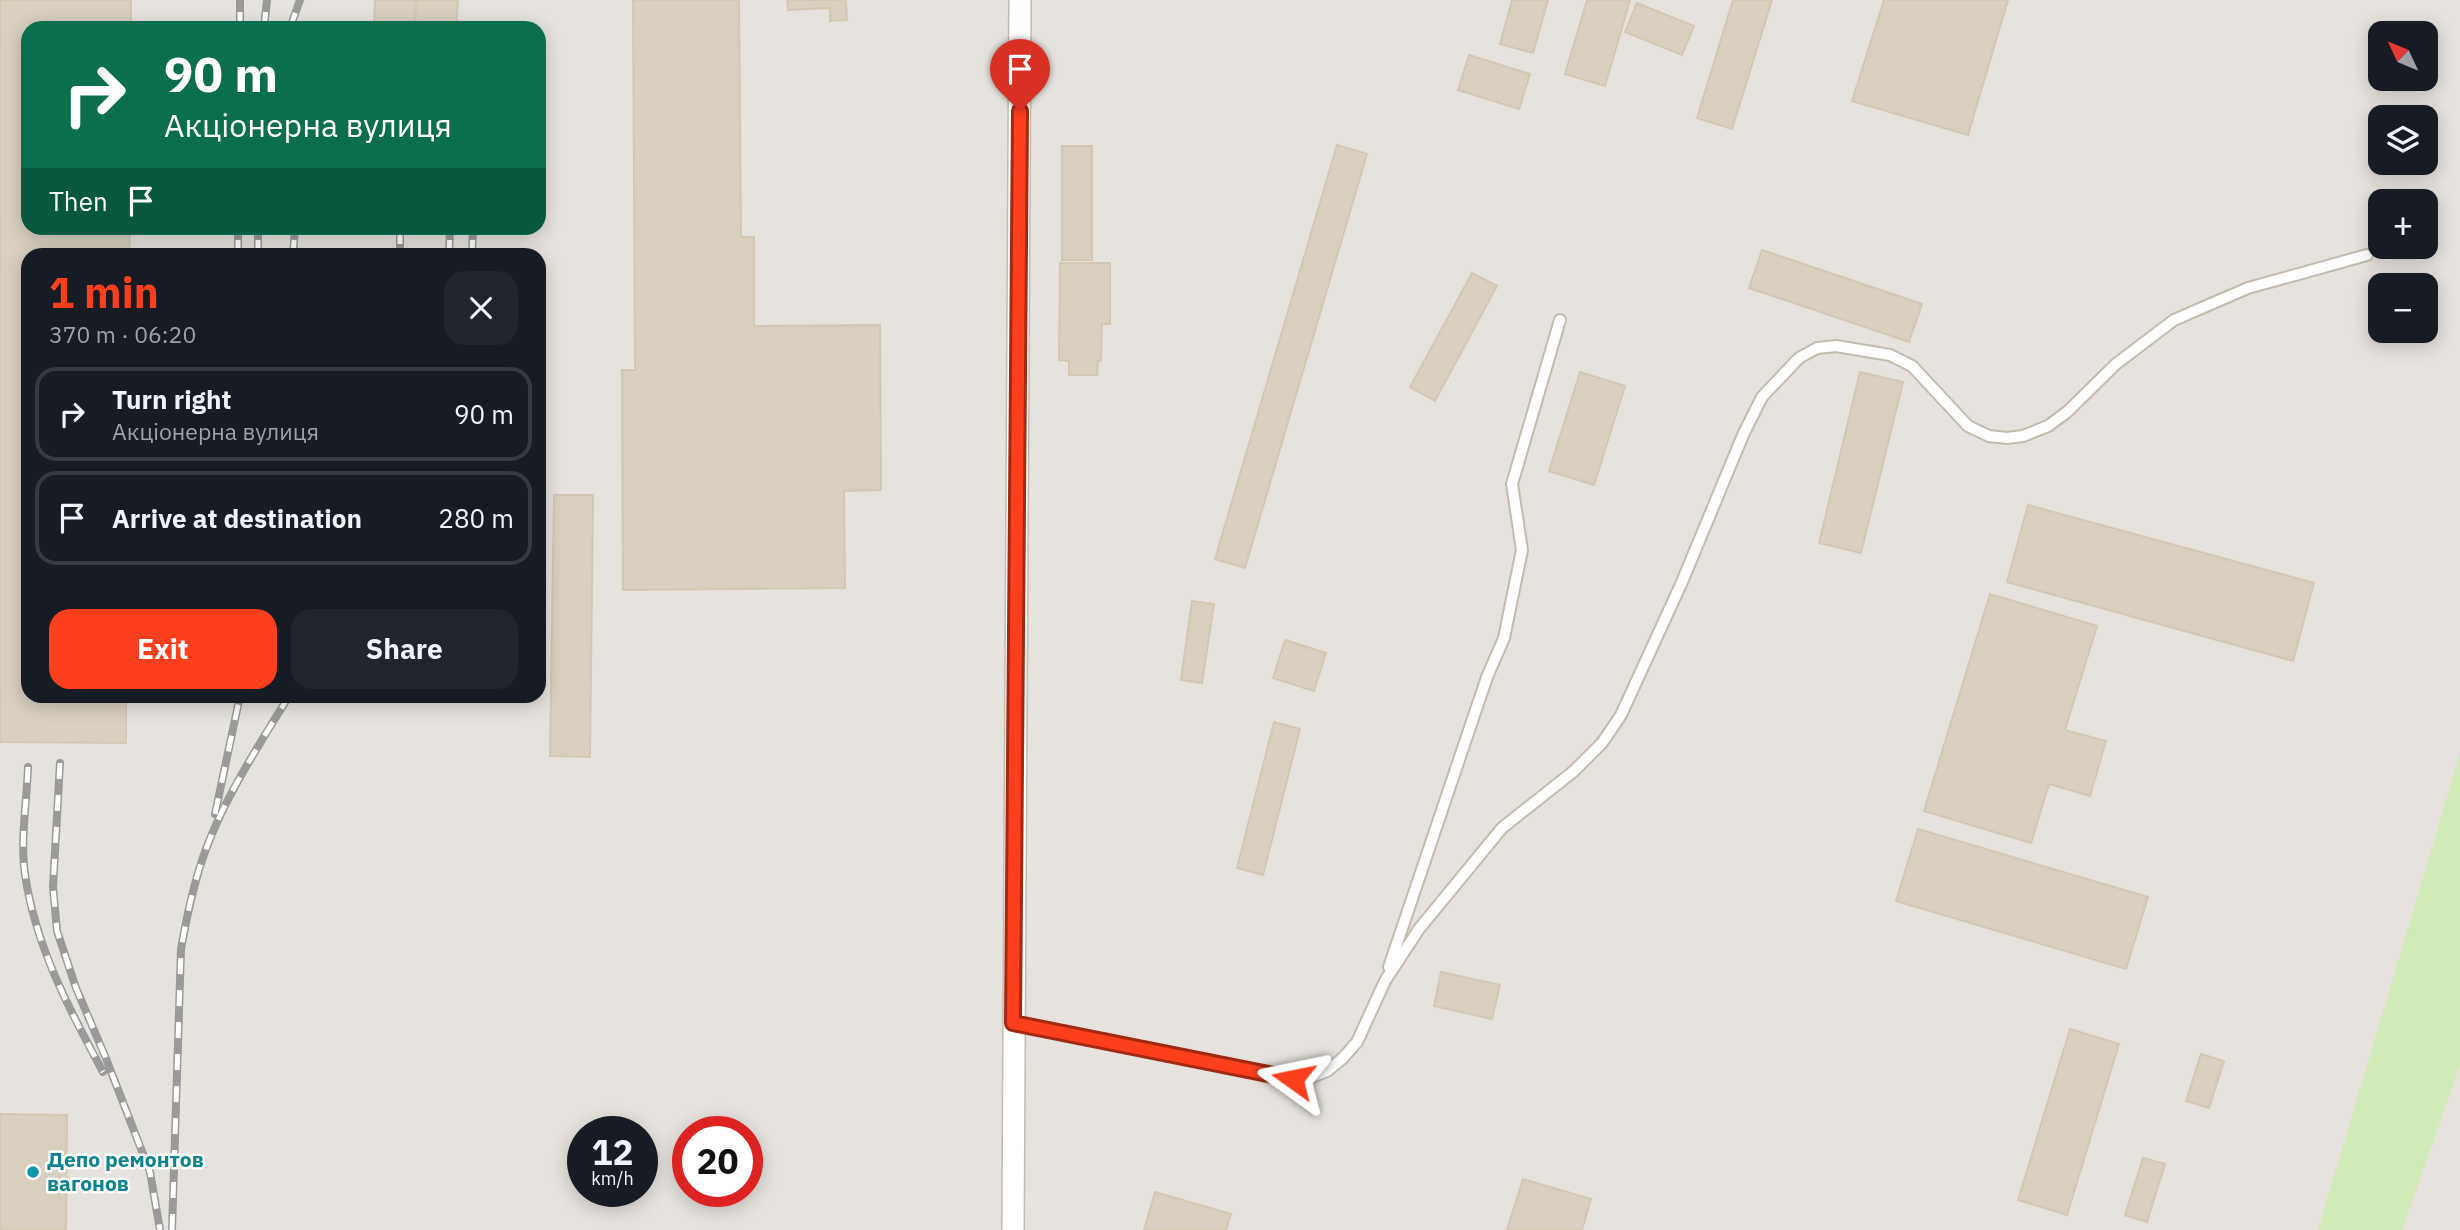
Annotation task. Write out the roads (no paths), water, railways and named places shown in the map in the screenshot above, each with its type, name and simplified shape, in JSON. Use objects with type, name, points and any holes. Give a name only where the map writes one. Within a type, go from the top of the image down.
[{"type":"street","points":[[1013,1230],[1020,0]]},
{"type":"lane","points":[[1385,981],[1419,929],[1502,828],[1574,771],[1602,743],[1621,715],[1682,582],[1743,435],[1762,397],[1799,358],[1816,348],[1836,346],[1890,355],[1912,366],[1968,426],[1989,436],[2023,436],[2048,426],[2067,412],[2116,364],[2174,320],[2248,288],[2367,255]]},
{"type":"lane","points":[[1013,1023],[1293,1079],[1309,1078],[1327,1071],[1357,1042],[1385,981],[1487,677],[1504,638],[1522,550],[1512,484],[1560,320]]},
{"type":"railway","points":[[240,0],[240,21]]},
{"type":"railway","points":[[265,21],[267,0]]},
{"type":"railway","points":[[292,21],[300,0]]},
{"type":"railway","points":[[238,235],[238,248]]},
{"type":"railway","points":[[258,235],[258,248]]},
{"type":"railway","points":[[294,235],[294,248]]},
{"type":"railway","points":[[400,235],[400,248]]},
{"type":"railway","points":[[449,248],[450,235]]},
{"type":"railway","points":[[472,248],[473,235]]},
{"type":"railway","points":[[215,814],[239,703]]},
{"type":"railway","points":[[172,1230],[181,949],[188,911],[202,861],[223,809],[285,703]]},
{"type":"railway","points":[[60,763],[53,887],[57,931],[76,988],[150,1172],[160,1230]]},
{"type":"railway","points":[[28,767],[23,848],[30,900],[55,976],[103,1072]]},
{"type":"place","name":"Депо ремонтов вагонов","points":[[33,1172]]}]
